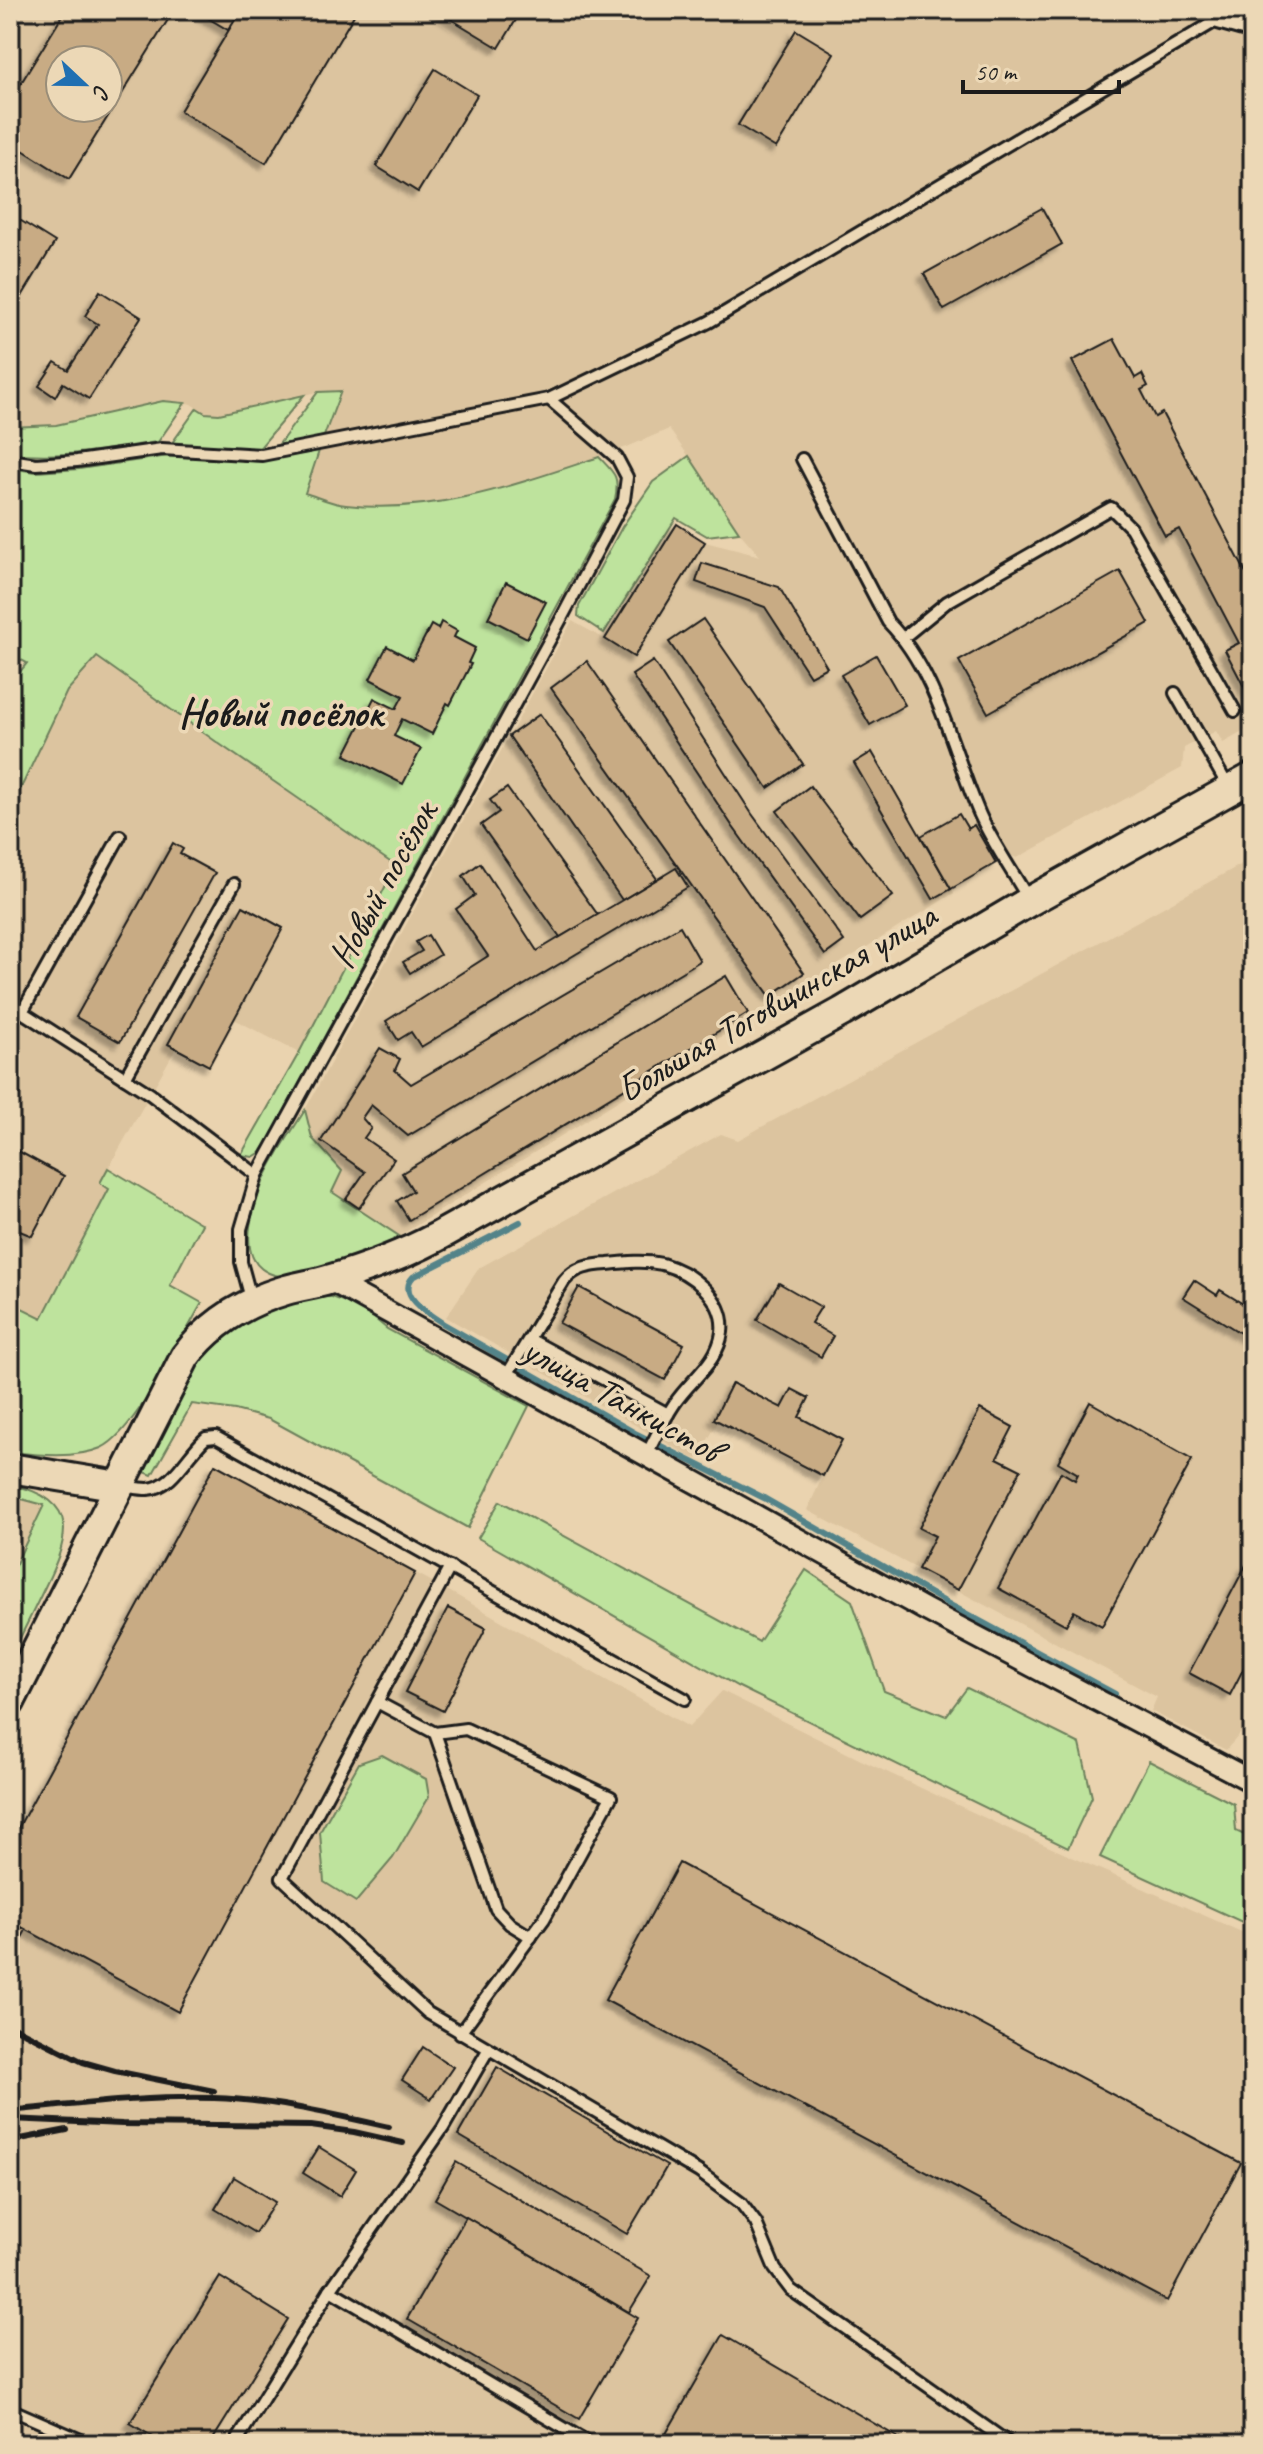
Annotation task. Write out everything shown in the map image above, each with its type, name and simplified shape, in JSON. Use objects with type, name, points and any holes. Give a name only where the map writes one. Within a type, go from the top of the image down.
[{"type":"street","name":"Большая Тоговщинская улица","points":[[330,1280],[404,1254],[437,1237],[842,1012],[1030,901],[1241,783]]},
{"type":"street","points":[[10,1702],[185,1357],[200,1337],[219,1321],[252,1303],[285,1290],[330,1280]]},
{"type":"street","name":"улица Танкистов","points":[[330,1280],[926,1610],[1253,1782]]},
{"type":"street","points":[[10,1468],[119,1486]]},
{"type":"lane","points":[[10,460],[36,464],[162,449],[262,455],[549,399],[709,322],[1234,10]]},
{"type":"lane","points":[[1214,22],[1253,33]]},
{"type":"lane","name":"Новый посёлок","points":[[252,1303],[241,1262],[241,1229],[257,1175],[624,500],[627,477],[617,458],[549,399]]},
{"type":"lane","points":[[802,459],[888,622],[903,638],[932,689],[981,817],[1030,901]]},
{"type":"lane","points":[[903,638],[947,602],[1111,508],[1131,528],[1235,711]]},
{"type":"lane","points":[[1175,693],[1241,783]]},
{"type":"lane","points":[[120,836],[22,1012],[150,1094],[257,1175]]},
{"type":"lane","points":[[125,1078],[234,884]]},
{"type":"lane","points":[[505,1378],[564,1281],[578,1269],[603,1264],[649,1262],[686,1274],[715,1302],[722,1332],[709,1363],[668,1414],[646,1456]]},
{"type":"lane","points":[[529,1339],[668,1414]]},
{"type":"lane","points":[[119,1486],[159,1487],[200,1443],[206,1438],[216,1437],[685,1699]]},
{"type":"lane","points":[[450,1567],[282,1878],[428,2013],[710,2180],[741,2203],[756,2223],[775,2269],[791,2290],[1010,2444]]},
{"type":"lane","points":[[377,1702],[435,1733],[466,1729],[611,1797],[544,1919],[460,2033]]},
{"type":"lane","points":[[435,1733],[496,1909],[510,1924],[531,1937]]},
{"type":"lane","points":[[235,2444],[330,2290],[443,2128],[488,2050]]},
{"type":"lane","points":[[330,2290],[591,2444]]},
{"type":"lane","points":[[10,2409],[90,2444]]},
{"type":"shaded area","points":[[10,10],[1253,10],[1253,726],[1223,743],[1216,731],[1184,748],[1182,768],[1017,858],[1009,855],[952,889],[954,893],[399,1236],[332,1192],[342,1171],[312,1138],[305,1110],[572,621],[605,639],[677,524],[705,542],[760,556],[739,532],[669,429],[627,447],[506,488],[408,507],[344,505],[304,493],[340,391],[313,393],[219,414],[205,413],[179,401],[163,401],[56,425],[10,427]]},
{"type":"shaded area","points":[[96,657],[396,866],[299,1053],[234,1019],[209,1066],[176,1048],[100,1183],[109,1188],[42,1318],[10,1302],[10,811],[67,691]]},
{"type":"shaded area","points":[[1253,858],[1253,1719],[1226,1750],[1151,1711],[1157,1697],[807,1510],[823,1476],[718,1422],[697,1459],[691,1457],[446,1317],[479,1268],[721,1134],[738,1140]]},
{"type":"shaded area","points":[[215,1464],[440,1586],[689,1727],[722,1691],[1011,1830],[1253,1937],[1253,2444],[10,2444],[10,1843]]},
{"type":"shaded area","points":[[10,1496],[45,1504],[10,1576]]},
{"type":"green space","points":[[341,391],[324,436],[276,448],[318,392]]},
{"type":"green space","points":[[304,395],[258,450],[172,443],[197,408],[205,413],[219,414]]},
{"type":"green space","points":[[163,401],[185,403],[158,442],[67,454],[10,453],[10,427],[56,425]]},
{"type":"green space","points":[[319,451],[305,493],[341,504],[379,507],[443,501],[506,487],[599,457],[609,467],[617,485],[615,499],[267,1143],[253,1157],[241,1155],[299,1053],[396,866],[97,657],[67,691],[10,811],[10,684],[27,663],[10,654],[10,468],[36,472],[79,469],[168,456],[255,461]]},
{"type":"green space","points":[[689,456],[739,532],[707,536],[676,518],[604,633],[578,616],[579,606],[622,527],[653,482]]},
{"type":"green space","points":[[305,1110],[312,1138],[342,1171],[332,1192],[399,1236],[403,1246],[304,1276],[275,1275],[261,1268],[253,1258],[250,1229],[253,1212],[268,1171]]},
{"type":"green space","points":[[108,1168],[202,1224],[170,1285],[202,1303],[142,1405],[114,1439],[101,1448],[79,1454],[10,1452],[10,1302],[42,1318],[109,1189],[100,1183]]},
{"type":"green space","points":[[320,1297],[332,1297],[362,1308],[387,1329],[529,1406],[468,1528],[269,1419],[235,1410],[192,1404],[152,1475],[142,1471],[196,1362],[209,1345],[253,1316]]},
{"type":"green space","points":[[10,1484],[50,1500],[64,1524],[59,1554],[52,1572],[10,1658],[10,1576],[44,1505],[10,1496]]},
{"type":"green space","points":[[500,1501],[759,1642],[806,1570],[852,1601],[884,1691],[946,1716],[967,1688],[1080,1744],[1092,1797],[1068,1848],[737,1686],[478,1538]]},
{"type":"green space","points":[[382,1755],[426,1779],[429,1797],[393,1858],[356,1902],[324,1882],[320,1832],[359,1763]]},
{"type":"green space","points":[[1149,1761],[1234,1804],[1236,1831],[1253,1839],[1253,1927],[1100,1857]]},
{"type":"building","points":[[66,10],[174,10],[124,90],[124,44],[45,44]]},
{"type":"building","points":[[199,10],[241,10],[228,30]]},
{"type":"building","points":[[241,10],[357,10],[266,163],[180,111]]},
{"type":"building","points":[[436,10],[522,10],[499,48]]},
{"type":"building","points":[[796,30],[834,53],[776,148],[738,125]]},
{"type":"building","points":[[44,46],[44,124],[103,124],[69,179],[10,142],[10,101]]},
{"type":"building","points":[[435,69],[477,95],[418,192],[376,166]]},
{"type":"building","points":[[1042,208],[1062,244],[944,310],[924,274]]},
{"type":"building","points":[[10,214],[55,242],[10,316]]},
{"type":"building","points":[[100,291],[141,317],[89,399],[63,383],[55,397],[39,386],[55,362],[68,370],[98,324],[85,316]]},
{"type":"building","points":[[1114,339],[1135,378],[1142,374],[1148,386],[1141,390],[1155,417],[1162,413],[1253,586],[1252,702],[1225,650],[1239,643],[1179,529],[1165,536],[1072,361]]},
{"type":"building","points":[[677,524],[705,542],[634,657],[605,639]]},
{"type":"building","points":[[702,563],[779,587],[827,667],[810,676],[765,607],[696,582]]},
{"type":"building","points":[[1120,571],[1149,623],[988,713],[959,661]]},
{"type":"building","points":[[506,582],[546,602],[527,638],[488,618]]},
{"type":"building","points":[[703,619],[803,764],[768,788],[669,642]]},
{"type":"building","points":[[441,622],[457,631],[454,637],[475,648],[468,663],[471,664],[432,734],[402,719],[394,736],[421,749],[403,784],[345,755],[374,698],[396,709],[403,696],[370,679],[387,646],[413,660],[431,625],[438,629]]},
{"type":"building","points":[[876,655],[905,705],[870,725],[841,675]]},
{"type":"building","points":[[587,661],[804,973],[770,996],[551,688]]},
{"type":"building","points":[[653,661],[752,814],[844,941],[825,955],[733,827],[632,675]]},
{"type":"building","points":[[540,714],[657,879],[622,900],[509,736]]},
{"type":"building","points":[[872,752],[951,889],[933,899],[854,763]]},
{"type":"building","points":[[810,786],[893,896],[860,920],[777,811]]},
{"type":"building","points":[[507,788],[598,915],[560,937],[481,825],[499,812],[490,800]]},
{"type":"building","points":[[959,814],[968,829],[974,825],[996,863],[951,889],[921,836]]},
{"type":"building","points":[[173,843],[183,849],[180,854],[215,873],[120,1042],[76,1017]]},
{"type":"building","points":[[480,863],[537,951],[676,868],[688,887],[421,1047],[411,1032],[398,1040],[386,1021],[488,956],[456,909],[475,895],[463,876]]},
{"type":"building","points":[[243,906],[283,928],[209,1066],[168,1044]]},
{"type":"building","points":[[680,926],[700,961],[408,1136],[371,1105],[362,1118],[371,1128],[364,1138],[394,1159],[359,1208],[346,1199],[365,1172],[321,1141],[380,1048],[400,1059],[395,1070],[411,1084]]},
{"type":"building","points":[[428,935],[440,955],[410,973],[403,962],[422,951],[416,942]]},
{"type":"building","points":[[726,976],[748,1013],[409,1220],[397,1201],[413,1191],[402,1173]]},
{"type":"building","points":[[18,1151],[64,1176],[32,1236],[10,1227],[10,1166]]},
{"type":"building","points":[[1194,1280],[1217,1295],[1220,1290],[1253,1310],[1253,1341],[1183,1297]]},
{"type":"building","points":[[779,1283],[821,1307],[811,1323],[833,1336],[821,1357],[757,1320]]},
{"type":"building","points":[[579,1287],[684,1344],[665,1380],[559,1323]]},
{"type":"building","points":[[732,1383],[782,1408],[792,1389],[809,1398],[799,1417],[842,1440],[823,1476],[714,1419]]},
{"type":"building","points":[[1090,1402],[1192,1460],[1102,1626],[1074,1611],[1066,1625],[998,1588],[1061,1472],[1075,1480],[1078,1474],[1058,1462]]},
{"type":"building","points":[[980,1409],[1013,1427],[997,1458],[1021,1470],[958,1590],[918,1569],[935,1536],[919,1528]]},
{"type":"building","points":[[215,1464],[415,1573],[178,2012],[10,1921],[10,1843]]},
{"type":"building","points":[[1246,1565],[1253,1568],[1253,1650],[1230,1695],[1189,1673]]},
{"type":"building","points":[[448,1608],[486,1628],[443,1711],[405,1692]]},
{"type":"building","points":[[679,1863],[1241,2163],[1167,2301],[605,2000]]},
{"type":"building","points":[[10,1921],[26,1930],[10,1960]]},
{"type":"building","points":[[423,2047],[453,2067],[431,2099],[402,2080]]},
{"type":"building","points":[[497,2067],[667,2166],[627,2234],[458,2135]]},
{"type":"building","points":[[319,2147],[356,2170],[340,2196],[303,2173]]},
{"type":"building","points":[[456,2162],[651,2276],[629,2312],[435,2199]]},
{"type":"building","points":[[234,2177],[275,2202],[255,2233],[215,2209]]},
{"type":"building","points":[[466,2217],[638,2318],[579,2419],[407,2319]]},
{"type":"building","points":[[220,2277],[288,2319],[210,2444],[165,2444],[130,2423]]},
{"type":"building","points":[[723,2335],[909,2444],[671,2444],[663,2439]]},
{"type":"waterway","points":[[520,1222],[413,1277],[409,1291],[417,1304],[444,1324],[637,1434],[764,1498],[954,1607],[1115,1694]]},
{"type":"railway","points":[[10,2025],[83,2062],[214,2091]]},
{"type":"railway","points":[[18,2110],[141,2099],[236,2099],[389,2127]]},
{"type":"railway","points":[[10,2119],[311,2126],[403,2143]]},
{"type":"railway","points":[[10,2141],[67,2130]]},
{"type":"district","name":"Новый посёлок","points":[[281,712]]}]
